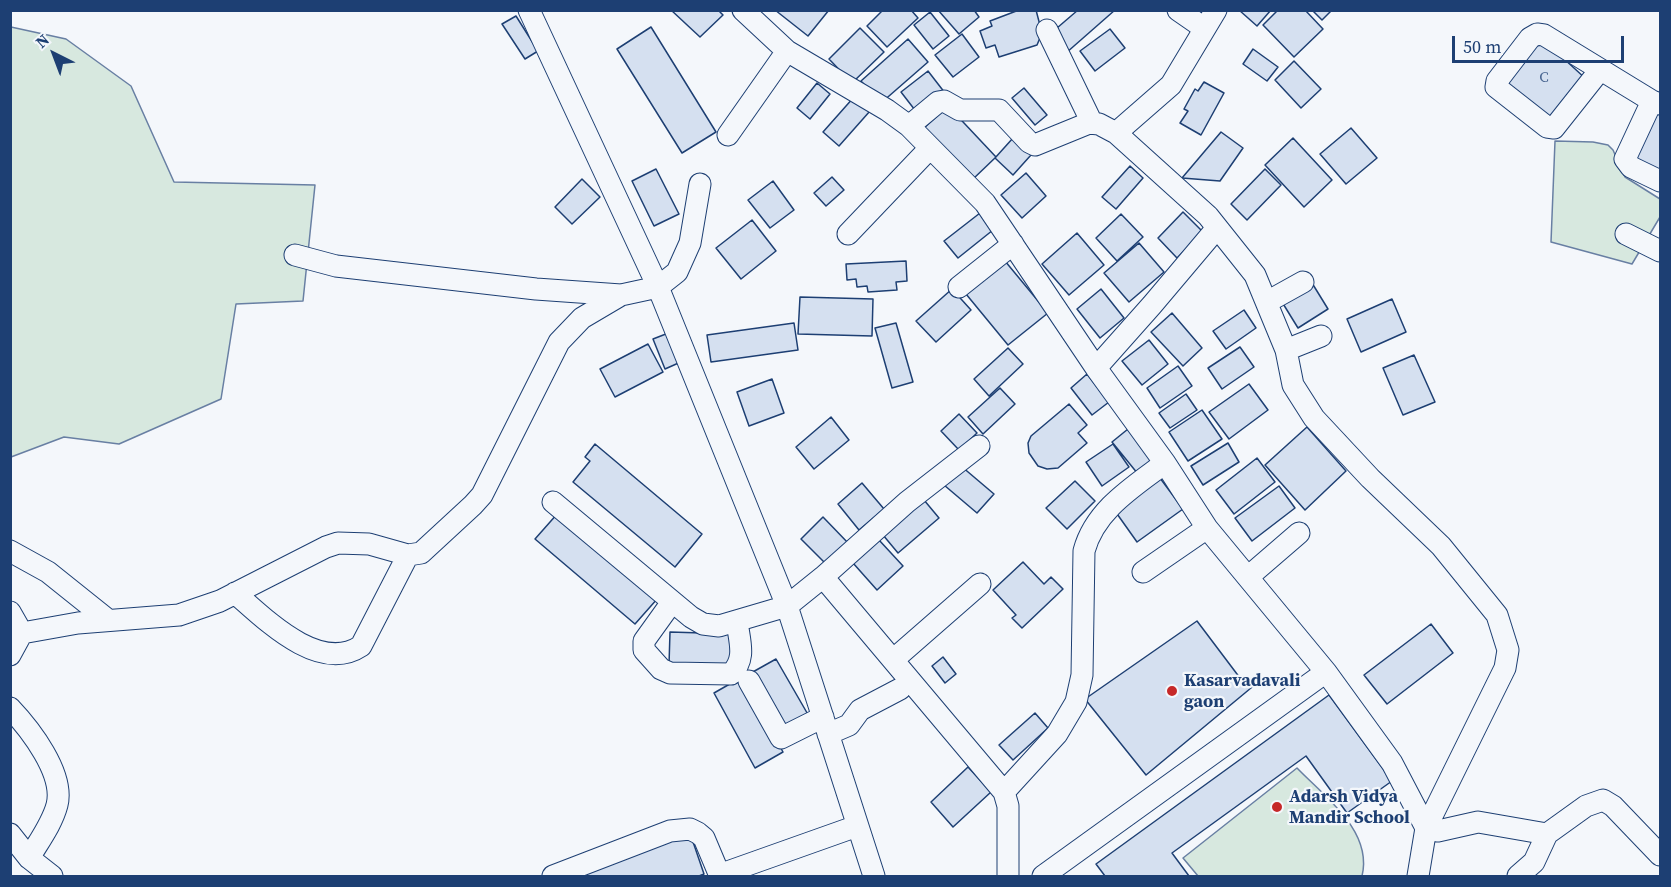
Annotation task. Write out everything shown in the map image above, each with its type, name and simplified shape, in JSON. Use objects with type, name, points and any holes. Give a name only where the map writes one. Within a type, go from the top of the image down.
[{"type":"street","points":[[529,10],[658,287],[787,606],[874,876]]},
{"type":"street","points":[[743,10],[788,51],[887,110],[909,126],[985,202],[1207,528],[1326,672],[1392,763],[1426,828],[1438,831],[1478,822],[1547,834]]},
{"type":"street","points":[[1116,134],[1171,84],[1210,19],[1179,10]]},
{"type":"street","points":[[1047,30],[1092,123]]},
{"type":"street","points":[[1600,70],[1554,128],[1547,127],[1496,87],[1497,81],[1530,38],[1537,34],[1544,35],[1656,103],[1625,159],[1631,167],[1660,181]]},
{"type":"street","points":[[728,135],[788,51]]},
{"type":"street","points":[[909,126],[938,102],[944,101],[960,110],[999,110],[1029,142],[1035,145],[1092,123],[1099,124],[1116,134],[1208,216],[1255,275],[1286,350],[1293,385],[1314,418],[1370,478],[1442,546],[1497,615],[1508,650],[1505,668],[1426,828],[1418,876]]},
{"type":"street","points":[[848,234],[930,148]]},
{"type":"street","points":[[296,255],[336,266],[536,289],[621,295],[658,287],[677,272],[690,243],[700,184]]},
{"type":"street","points":[[1096,368],[1217,228]]},
{"type":"street","points":[[1626,234],[1660,251]]},
{"type":"street","points":[[959,287],[1013,244]]},
{"type":"street","points":[[1267,302],[1303,282]]},
{"type":"street","points":[[22,633],[78,622],[179,615],[219,601],[338,543],[369,544],[408,555],[421,553],[482,495],[560,342],[582,318],[621,295]]},
{"type":"street","points":[[1286,350],[1321,336]]},
{"type":"street","points":[[553,502],[672,602],[703,624],[719,626],[787,606],[907,502],[979,446]]},
{"type":"street","points":[[1004,792],[1057,734],[1076,702],[1082,675],[1084,551],[1087,539],[1103,514],[1164,463]]},
{"type":"street","points":[[1143,572],[1207,528]]},
{"type":"street","points":[[1248,577],[1299,533]]},
{"type":"street","points":[[10,551],[48,572],[108,620]]},
{"type":"street","points":[[235,593],[286,635],[306,647],[321,653],[341,655],[352,652],[361,645],[408,555]]},
{"type":"street","points":[[823,577],[1004,792],[1008,806],[1008,876]]},
{"type":"street","points":[[893,660],[980,584]]},
{"type":"street","points":[[672,602],[644,641],[644,650],[661,669],[670,673],[732,674],[739,667],[742,658],[736,621]]},
{"type":"street","points":[[10,612],[22,633]]},
{"type":"street","points":[[10,655],[22,633]]},
{"type":"street","points":[[1043,876],[1326,672]]},
{"type":"street","points":[[749,681],[780,738],[825,726],[849,725],[860,710],[900,689]]},
{"type":"street","points":[[10,708],[24,723],[45,755],[58,785],[58,802],[53,818],[29,858]]},
{"type":"street","points":[[1518,876],[1534,862],[1547,834],[1586,806],[1604,800],[1613,806],[1660,855]]},
{"type":"street","points":[[554,876],[670,831],[690,829],[704,838],[719,876],[857,826]]},
{"type":"street","points":[[10,834],[29,858],[52,876]]},
{"type":"shaded area","points":[[11,27],[66,39],[131,86],[174,182],[315,185],[303,301],[236,304],[221,399],[119,444],[64,437],[11,457]]},
{"type":"shaded area","points":[[1555,141],[1593,142],[1608,145],[1613,150],[1625,177],[1660,199],[1660,217],[1632,264],[1551,242]]},
{"type":"shaded area","points":[[1297,768],[1333,803],[1354,830],[1364,860],[1362,876],[1198,876],[1183,858]]},
{"type":"building","points":[[671,10],[718,10],[723,15],[700,37]]},
{"type":"building","points":[[775,10],[829,10],[808,36]]},
{"type":"building","points":[[883,10],[911,10],[918,18],[887,47],[867,26]]},
{"type":"building","points":[[938,10],[974,10],[979,17],[959,34]]},
{"type":"building","points":[[1019,10],[1036,10],[1042,33],[1037,45],[999,57],[995,45],[986,48],[980,31],[992,26],[990,21]]},
{"type":"building","points":[[1078,10],[1115,10],[1066,53],[1050,34]]},
{"type":"building","points":[[1239,10],[1271,10],[1257,26]]},
{"type":"building","points":[[1278,10],[1305,10],[1323,29],[1294,57],[1263,25]]},
{"type":"building","points":[[1312,10],[1332,10],[1322,20]]},
{"type":"building","points":[[930,12],[949,36],[933,49],[914,25]]},
{"type":"building","points":[[516,16],[538,51],[525,59],[502,24]]},
{"type":"building","points":[[651,27],[716,132],[682,153],[617,49]]},
{"type":"building","points":[[860,28],[884,52],[852,83],[829,59]]},
{"type":"building","points":[[1110,29],[1125,48],[1095,71],[1080,51]]},
{"type":"building","points":[[962,34],[979,57],[953,77],[935,55]]},
{"type":"building","points":[[1539,36],[1586,79],[1549,120],[1501,77]]},
{"type":"building","points":[[908,39],[928,62],[881,103],[861,81]]},
{"type":"building","points":[[1253,49],[1278,67],[1267,81],[1243,64]]},
{"type":"building","points":[[1294,61],[1321,89],[1301,108],[1275,80]]},
{"type":"building","points":[[928,71],[945,93],[918,114],[901,92]]},
{"type":"building","points":[[1204,82],[1224,93],[1201,135],[1180,123],[1188,111],[1184,109],[1195,89],[1198,91]]},
{"type":"building","points":[[817,83],[830,94],[810,119],[797,108]]},
{"type":"building","points":[[1024,88],[1047,115],[1035,125],[1012,98]]},
{"type":"building","points":[[854,97],[870,111],[839,146],[823,132]]},
{"type":"building","points":[[948,106],[996,157],[972,180],[923,129]]},
{"type":"building","points":[[1650,107],[1660,112],[1660,171],[1629,158]]},
{"type":"building","points":[[1351,128],[1377,158],[1346,184],[1320,154]]},
{"type":"building","points":[[1221,132],[1243,148],[1220,181],[1182,178]]},
{"type":"building","points":[[1013,138],[1031,155],[1013,175],[995,158]]},
{"type":"building","points":[[1293,138],[1332,180],[1304,207],[1265,165]]},
{"type":"building","points":[[1130,166],[1143,178],[1116,209],[1102,197]]},
{"type":"building","points":[[656,169],[679,214],[654,226],[632,181]]},
{"type":"building","points":[[1265,169],[1281,185],[1247,220],[1231,204]]},
{"type":"building","points":[[1026,173],[1046,196],[1022,218],[1001,195]]},
{"type":"building","points":[[832,177],[844,190],[826,206],[814,193]]},
{"type":"building","points":[[582,179],[600,197],[572,224],[555,207]]},
{"type":"building","points":[[773,181],[794,210],[770,228],[748,200]]},
{"type":"building","points":[[1183,212],[1203,232],[1177,258],[1158,238]]},
{"type":"building","points":[[980,213],[993,230],[958,258],[944,241]]},
{"type":"building","points":[[1121,214],[1143,237],[1117,261],[1096,238]]},
{"type":"building","points":[[752,220],[776,251],[741,279],[716,248]]},
{"type":"building","points":[[1077,233],[1104,265],[1069,295],[1042,264]]},
{"type":"building","points":[[1139,243],[1164,272],[1129,302],[1104,273]]},
{"type":"building","points":[[906,261],[907,281],[896,282],[897,290],[868,292],[867,286],[857,287],[856,279],[847,280],[846,264]]},
{"type":"building","points":[[1005,261],[1048,313],[1008,345],[966,294]]},
{"type":"building","points":[[1312,283],[1328,309],[1298,328],[1282,302]]},
{"type":"building","points":[[952,289],[971,310],[936,342],[916,321]]},
{"type":"building","points":[[1101,289],[1124,318],[1100,338],[1077,309]]},
{"type":"building","points":[[800,297],[873,299],[872,336],[798,334]]},
{"type":"building","points":[[1392,299],[1406,332],[1361,352],[1347,319]]},
{"type":"building","points":[[1244,310],[1256,328],[1226,349],[1213,331]]},
{"type":"building","points":[[1172,313],[1202,348],[1183,366],[1151,332]]},
{"type":"building","points":[[794,323],[798,350],[711,362],[707,335]]},
{"type":"building","points":[[896,323],[913,382],[892,388],[875,328]]},
{"type":"building","points":[[671,332],[683,361],[665,369],[653,339]]},
{"type":"building","points":[[1149,340],[1168,364],[1142,385],[1122,361]]},
{"type":"building","points":[[648,344],[663,372],[615,397],[600,369]]},
{"type":"building","points":[[1240,347],[1254,367],[1222,389],[1208,368]]},
{"type":"building","points":[[1008,348],[1023,364],[989,396],[974,379]]},
{"type":"building","points":[[1414,355],[1435,402],[1403,415],[1383,368]]},
{"type":"building","points":[[1178,366],[1192,386],[1160,408],[1147,388]]},
{"type":"building","points":[[1087,374],[1109,402],[1092,415],[1071,388]]},
{"type":"building","points":[[772,379],[784,413],[749,426],[737,392]]},
{"type":"building","points":[[1249,384],[1268,410],[1229,439],[1209,412]]},
{"type":"building","points":[[1000,388],[1015,404],[983,434],[968,417]]},
{"type":"building","points":[[1186,394],[1197,410],[1170,428],[1159,413]]},
{"type":"building","points":[[1069,404],[1087,425],[1078,433],[1087,443],[1058,468],[1047,469],[1038,466],[1029,453],[1028,443],[1031,436]]},
{"type":"building","points":[[1202,410],[1222,439],[1188,461],[1169,432]]},
{"type":"building","points":[[959,414],[977,433],[959,450],[941,431]]},
{"type":"building","points":[[831,417],[849,440],[814,469],[796,447]]},
{"type":"building","points":[[1307,427],[1346,471],[1305,510],[1265,465]]},
{"type":"building","points":[[1128,429],[1154,461],[1138,474],[1112,442]]},
{"type":"building","points":[[1228,443],[1239,462],[1203,485],[1191,466]]},
{"type":"building","points":[[595,444],[702,534],[675,567],[573,482],[590,461],[585,457]]},
{"type":"building","points":[[1113,444],[1129,467],[1102,486],[1086,462]]},
{"type":"building","points":[[1257,458],[1275,482],[1234,514],[1216,490]]},
{"type":"building","points":[[961,466],[994,494],[977,513],[944,485]]},
{"type":"building","points":[[1160,478],[1183,509],[1137,542],[1115,511]]},
{"type":"building","points":[[1075,481],[1095,501],[1067,529],[1046,508]]},
{"type":"building","points":[[862,483],[884,509],[859,530],[838,504]]},
{"type":"building","points":[[1279,486],[1295,508],[1252,541],[1235,518]]},
{"type":"building","points":[[924,500],[939,518],[898,553],[883,535]]},
{"type":"building","points":[[558,513],[658,598],[635,624],[535,539]]},
{"type":"building","points":[[823,517],[850,545],[828,566],[801,539]]},
{"type":"building","points":[[879,540],[903,566],[877,590],[853,563]]},
{"type":"building","points":[[1023,562],[1044,584],[1051,577],[1063,589],[1022,628],[1012,618],[1016,615],[993,590]]},
{"type":"building","name":"Kasarvadavali gaon","points":[[1197,621],[1240,678],[1257,683],[1146,775],[1085,699]]},
{"type":"building","points":[[1431,624],[1453,653],[1387,704],[1364,675]]},
{"type":"building","points":[[670,632],[734,634],[733,666],[669,665]]},
{"type":"building","points":[[943,657],[956,674],[945,683],[932,666]]},
{"type":"building","points":[[776,659],[810,718],[786,732],[751,673]]},
{"type":"building","points":[[742,677],[783,752],[755,768],[714,693]]},
{"type":"building","points":[[1329,695],[1392,781],[1347,813],[1306,756],[1172,853],[1189,876],[1105,876],[1096,864]]},
{"type":"building","points":[[1035,713],[1048,728],[1013,760],[999,745]]},
{"type":"building","points":[[968,767],[991,792],[953,827],[931,802]]},
{"type":"building","points":[[690,833],[704,874],[699,876],[579,876]]},
{"type":"place","name":"Kasarvadavali gaon","points":[[1172,691]]},
{"type":"place","name":"Adarsh Vidya Mandir School","points":[[1277,807]]}]
